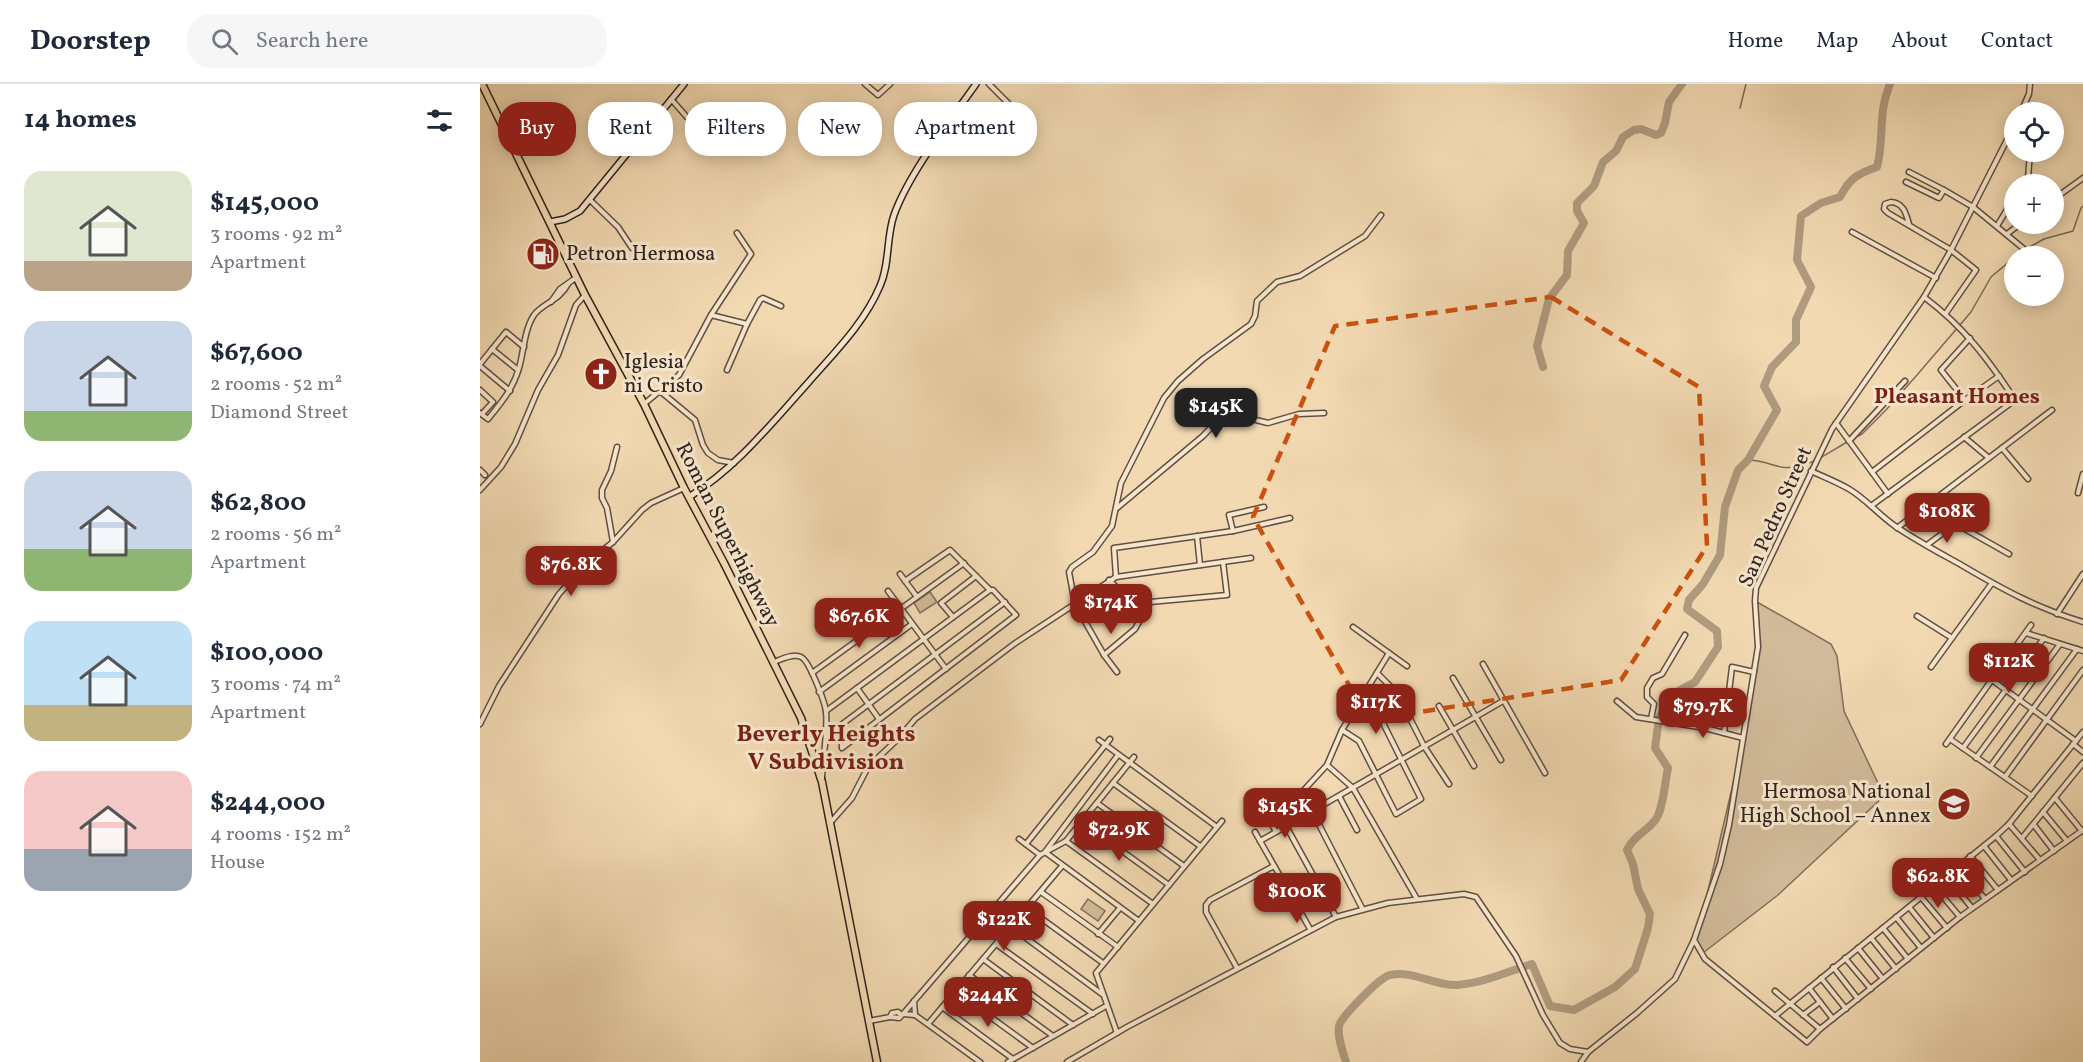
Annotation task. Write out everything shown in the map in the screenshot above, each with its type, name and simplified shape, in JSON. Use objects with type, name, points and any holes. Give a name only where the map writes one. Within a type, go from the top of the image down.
[{"type":"main road","name":"Roman Superhighway","points":[[482,84],[585,295],[644,404],[801,718],[822,782],[877,1062]]},
{"type":"street","points":[[550,222],[571,217],[580,211],[684,84]]},
{"type":"street","points":[[865,84],[878,95],[890,84]]},
{"type":"street","points":[[689,497],[704,488],[734,463],[833,356],[865,314],[885,274],[890,231],[898,205],[934,144],[976,84]]},
{"type":"street","points":[[989,84],[1007,102]]},
{"type":"street","points":[[2025,102],[2030,84]]},
{"type":"street","points":[[672,99],[685,114]]},
{"type":"street","name":"San Pedro Street","points":[[1581,1062],[1588,1052],[1675,979],[1694,940],[1720,864],[1729,825],[1758,647],[1756,588],[1836,423],[1936,278],[2004,146]]},
{"type":"street","points":[[1909,172],[1973,207],[2004,232]]},
{"type":"street","points":[[2064,192],[2083,178]]},
{"type":"street","points":[[1905,182],[1939,198],[1944,190]]},
{"type":"street","points":[[590,200],[618,227],[632,248]]},
{"type":"street","points":[[1909,224],[1901,205],[1891,202],[1884,205],[1888,213],[1951,250],[1975,268],[1976,273],[1946,313]]},
{"type":"street","points":[[1997,226],[2004,214]]},
{"type":"street","points":[[1117,672],[1104,655],[1075,604],[1069,576],[1070,569],[1098,546],[1112,526],[1124,477],[1164,398],[1203,359],[1251,324],[1256,316],[1258,298],[1273,285],[1294,279],[1350,246],[1371,231],[1381,215]]},
{"type":"street","points":[[1852,232],[1936,278]]},
{"type":"street","points":[[644,404],[679,375],[711,315],[751,254],[737,233]]},
{"type":"street","points":[[2007,234],[2021,246]]},
{"type":"street","points":[[480,390],[493,402],[481,413],[488,419],[510,392],[529,325],[536,313],[556,299],[577,277]]},
{"type":"street","points":[[480,490],[501,467],[515,444],[538,390],[558,355],[576,305],[585,295]]},
{"type":"street","points":[[1871,506],[2015,400],[1970,338],[1946,313],[1924,297]]},
{"type":"street","points":[[727,370],[760,300],[763,298],[782,306]]},
{"type":"street","points":[[711,315],[747,324]]},
{"type":"street","points":[[510,392],[480,365],[506,332],[524,347]]},
{"type":"street","points":[[1965,400],[1941,370],[1970,338]]},
{"type":"street","points":[[492,349],[518,370]]},
{"type":"street","points":[[1872,472],[1999,376]]},
{"type":"street","points":[[1849,441],[1905,381]]},
{"type":"street","points":[[660,392],[695,420],[708,453],[718,460],[734,463]]},
{"type":"street","points":[[1117,508],[1203,436],[1222,416],[1233,409],[1241,409],[1256,420],[1268,423],[1299,414],[1324,413]]},
{"type":"street","points":[[1897,528],[2052,410]]},
{"type":"street","points":[[1836,423],[1888,494]]},
{"type":"street","points":[[1964,437],[1989,458]]},
{"type":"street","points":[[613,542],[602,490],[611,471],[616,447]]},
{"type":"street","points":[[2002,448],[2028,479]]},
{"type":"street","points":[[480,470],[485,475]]},
{"type":"street","points":[[1811,471],[1849,489],[1897,528],[2020,599],[2083,622]]},
{"type":"street","points":[[2078,493],[2083,474]]},
{"type":"street","points":[[480,724],[499,686],[559,594],[588,562],[613,542],[642,510],[651,503],[684,488]]},
{"type":"street","points":[[1927,546],[1979,506]]},
{"type":"street","points":[[1233,531],[1229,515],[1264,507]]},
{"type":"street","points":[[1116,577],[1114,548],[1233,531],[1290,518]]},
{"type":"street","points":[[1956,524],[2009,555]]},
{"type":"street","points":[[1197,536],[1200,566]]},
{"type":"street","points":[[905,581],[950,550],[990,590],[993,590],[1005,602],[1016,615],[842,748],[841,725],[1005,602]]},
{"type":"street","points":[[830,824],[852,798],[868,767],[899,738],[915,718],[1014,644],[1109,580],[1116,577],[1251,558]]},
{"type":"street","points":[[1109,580],[1126,597],[1150,602],[1227,595],[1223,562]]},
{"type":"street","points":[[812,673],[964,563]]},
{"type":"street","points":[[900,574],[917,597]]},
{"type":"street","points":[[2057,614],[2083,574]]},
{"type":"street","points":[[953,617],[941,603],[976,576]]},
{"type":"street","points":[[1931,667],[1992,583]]},
{"type":"street","points":[[826,711],[990,590]]},
{"type":"street","points":[[888,591],[946,669]]},
{"type":"street","points":[[1104,655],[1135,629],[1150,602]]},
{"type":"street","points":[[1917,616],[1952,638]]},
{"type":"street","points":[[819,692],[912,624]]},
{"type":"street","points":[[1946,744],[2031,626]]},
{"type":"street","points":[[1353,627],[1407,666]]},
{"type":"street","points":[[2026,633],[2083,651]]},
{"type":"street","points":[[1650,720],[1654,704],[1647,696],[1647,688],[1653,678],[1662,674],[1685,635]]},
{"type":"street","points":[[1963,748],[2044,638]]},
{"type":"street","points":[[1976,758],[2060,644]]},
{"type":"street","points":[[1990,767],[2077,649]]},
{"type":"street","points":[[1276,832],[1268,817],[1303,791],[1327,765],[1342,730],[1389,653]]},
{"type":"street","points":[[774,662],[799,656],[804,658],[812,673],[826,711],[822,782]]},
{"type":"street","points":[[1483,664],[1545,773]]},
{"type":"street","points":[[1724,733],[1732,667],[1754,672]]},
{"type":"street","points":[[2005,777],[2083,670]]},
{"type":"street","points":[[1377,673],[1397,693],[1425,746],[1449,784]]},
{"type":"street","points":[[1453,678],[1501,760]]},
{"type":"street","points":[[1992,680],[2046,719],[2083,752]]},
{"type":"street","points":[[857,688],[879,719]]},
{"type":"street","points":[[1260,841],[1503,701]]},
{"type":"street","points":[[1617,701],[1636,717],[1743,738]]},
{"type":"street","points":[[1342,730],[1359,741],[1396,814],[1421,799],[1383,723],[1357,705]]},
{"type":"street","points":[[1439,706],[1474,766]]},
{"type":"street","points":[[1775,1016],[1996,836],[2009,824],[2083,732]]},
{"type":"street","points":[[1026,844],[1110,739]]},
{"type":"street","points":[[1950,739],[2032,796]]},
{"type":"street","points":[[1099,740],[1217,827]]},
{"type":"street","points":[[902,1014],[1043,853],[1119,755]]},
{"type":"street","points":[[1043,853],[1066,842],[1134,757]]},
{"type":"street","points":[[2022,838],[2083,763]]},
{"type":"street","points":[[1327,765],[1353,788],[1416,899]]},
{"type":"street","points":[[1113,783],[1200,847]]},
{"type":"street","points":[[1303,791],[1362,908]]},
{"type":"street","points":[[1339,796],[1357,830]]},
{"type":"street","points":[[1694,940],[1705,959],[1807,1042],[1820,1029],[1960,917],[2082,830],[2055,798]]},
{"type":"street","points":[[1097,803],[1184,866]]},
{"type":"street","points":[[2043,812],[2067,841]]},
{"type":"street","points":[[1082,822],[1169,885]]},
{"type":"street","points":[[1117,1033],[1096,973],[1222,822]]},
{"type":"street","points":[[2009,824],[2040,860]]},
{"type":"street","points":[[2034,825],[2054,851]]},
{"type":"street","points":[[1286,826],[1336,917]]},
{"type":"street","points":[[1255,832],[1310,929]]},
{"type":"street","points":[[1996,836],[2025,872]]},
{"type":"street","points":[[1019,839],[1043,853],[1139,921]]},
{"type":"street","points":[[1066,842],[1153,904]]},
{"type":"street","points":[[1984,846],[2011,880]]},
{"type":"street","points":[[1970,856],[1998,890]]},
{"type":"street","points":[[928,1024],[1062,866]]},
{"type":"street","points":[[1237,968],[1206,912],[1206,904],[1274,866]]},
{"type":"street","points":[[1958,866],[1985,899]]},
{"type":"street","points":[[1946,876],[1972,908]]},
{"type":"street","points":[[1934,886],[1960,917]]},
{"type":"street","points":[[1041,892],[1118,947]]},
{"type":"street","points":[[1067,1062],[1237,968],[1336,917],[1362,908],[1464,894],[1476,897],[1516,956],[1543,1015],[1560,1043],[1570,1049],[1588,1052]]},
{"type":"street","points":[[1921,897],[1947,928]]},
{"type":"street","points":[[1909,907],[1934,938]]},
{"type":"street","points":[[1027,908],[1103,963]]},
{"type":"street","points":[[1098,934],[1120,908]]},
{"type":"street","points":[[1896,917],[1921,948]]},
{"type":"street","points":[[1011,927],[1104,995]]},
{"type":"street","points":[[1883,928],[1908,959]]},
{"type":"street","points":[[1871,938],[1896,969]]},
{"type":"street","points":[[996,944],[1093,1014]]},
{"type":"street","points":[[1858,948],[1883,979]]},
{"type":"street","points":[[1845,958],[1870,989]]},
{"type":"street","points":[[983,959],[1073,1025]]},
{"type":"street","points":[[1833,967],[1858,999]]},
{"type":"street","points":[[969,975],[1053,1036]]},
{"type":"street","points":[[1821,978],[1846,1009]]},
{"type":"street","points":[[1809,988],[1833,1019]]},
{"type":"street","points":[[955,991],[1033,1048]]},
{"type":"street","points":[[1775,991],[1820,1029]]},
{"type":"street","points":[[914,1001],[915,1015]]},
{"type":"street","points":[[1803,1015],[1820,1002]]},
{"type":"street","points":[[942,1006],[1013,1059]]},
{"type":"street","points":[[1008,1062],[1106,1006]]},
{"type":"street","points":[[869,1021],[890,1017],[892,1013],[898,1012],[915,1015],[980,1062]]},
{"type":"highlighted area","points":[[1551,297],[1699,387],[1707,546],[1621,680],[1369,720],[1253,517],[1335,326]]},
{"type":"shaded area","points":[[930,592],[937,602],[920,613],[914,603]]},
{"type":"shaded area","points":[[1757,602],[1831,644],[1837,656],[1844,711],[1884,796],[1778,895],[1703,953],[1696,942],[1747,724],[1760,646]]},
{"type":"shaded area","points":[[1088,899],[1105,911],[1098,921],[1081,909]]},
{"type":"waterway","points":[[1543,367],[1537,346],[1549,299],[1567,275],[1568,251],[1584,223],[1577,211],[1577,203],[1594,186],[1603,162],[1616,151],[1623,137],[1634,130],[1641,129],[1656,135],[1661,133],[1669,102],[1682,84]]},
{"type":"waterway","points":[[1740,108],[1746,84]]},
{"type":"waterway","points":[[1346,1062],[1339,1035],[1341,1021],[1370,990],[1390,975],[1416,976],[1457,985],[1486,980],[1532,964],[1550,1006],[1574,1010],[1615,987],[1635,969],[1650,914],[1638,889],[1633,864],[1627,850],[1656,819],[1662,802],[1668,768],[1655,748],[1659,718],[1671,695],[1695,682],[1718,647],[1717,631],[1687,609],[1689,600],[1703,584],[1720,555],[1725,507],[1738,470],[1748,460],[1777,410],[1764,386],[1772,367],[1796,342],[1796,320],[1811,287],[1797,260],[1801,216],[1821,203],[1840,197],[1847,185],[1855,178],[1877,167],[1881,146],[1882,116],[1890,84]]},
{"type":"waterway","points":[[2031,246],[2044,239],[2073,231],[2083,206]]},
{"type":"waterway","points":[[1854,438],[1862,434],[1917,375],[1971,312],[1991,277],[2004,266]]},
{"type":"waterway","points":[[1748,460],[1790,468],[1816,460],[1847,442]]},
{"type":"place","name":"Petron Hermosa","points":[[543,254]]},
{"type":"place","name":"Iglesia ni Cristo","points":[[601,374]]},
{"type":"place","name":"Hermosa National High School – Annex","points":[[1954,804]]},
{"type":"district","name":"Pleasant Homes","points":[[1957,397]]},
{"type":"district","name":"Beverly Heights V Subdivision","points":[[826,749]]}]
